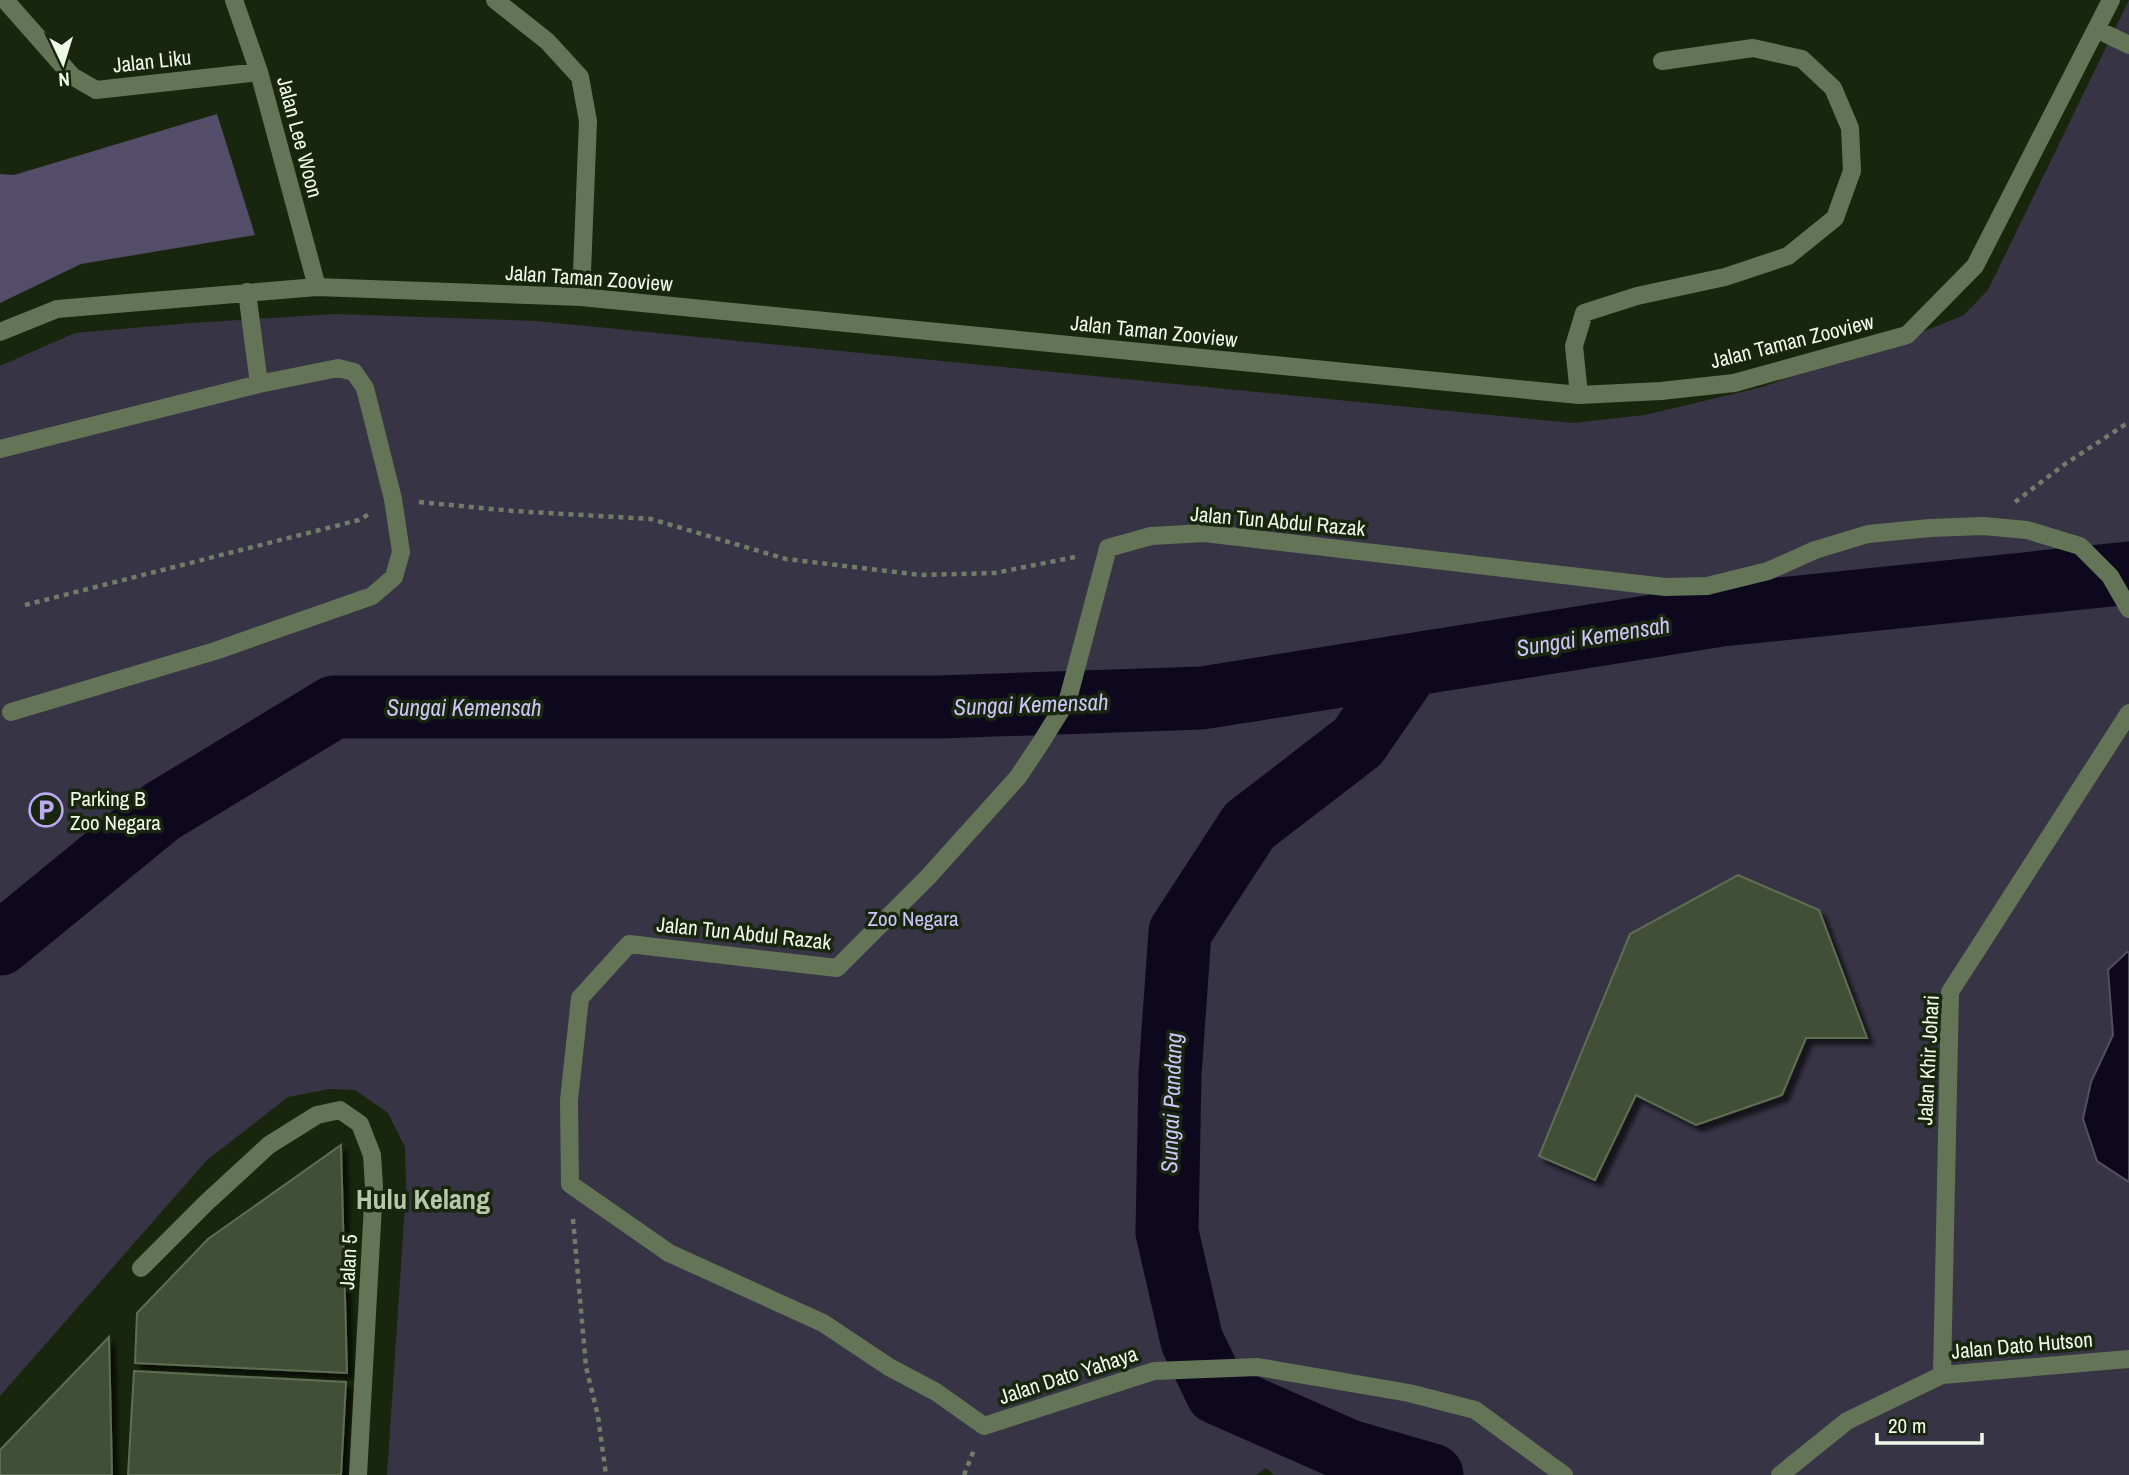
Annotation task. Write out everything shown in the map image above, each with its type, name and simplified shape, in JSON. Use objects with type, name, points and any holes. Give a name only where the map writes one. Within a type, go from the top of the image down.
[{"type":"street","name":"Jalan Liku","points":[[5,0],[72,76],[96,90],[259,72]]},
{"type":"street","name":"Jalan Lee Woon","points":[[234,0],[259,72],[317,287]]},
{"type":"street","points":[[495,0],[547,41],[580,77],[588,121],[581,297]]},
{"type":"street","name":"Jalan Taman Zooview","points":[[0,332],[57,309],[317,287],[581,297],[1579,395],[1661,391],[1734,383],[1907,335],[1975,266],[2111,0]]},
{"type":"street","points":[[2096,29],[2129,45]]},
{"type":"street","points":[[1579,395],[1574,346],[1584,313],[1637,296],[1725,277],[1788,256],[1835,218],[1852,170],[1850,128],[1833,88],[1802,59],[1753,48],[1662,61]]},
{"type":"street","points":[[247,292],[259,384]]},
{"type":"street","points":[[0,449],[259,384],[338,368],[354,372],[365,388],[393,499],[401,552],[394,577],[372,596],[215,651],[11,712]]},
{"type":"street","name":"Jalan Tun Abdul Razak","points":[[570,1184],[569,1100],[580,998],[629,944],[837,968],[928,877],[1018,777],[1040,744],[1068,699],[1108,548],[1151,536],[1204,533],[1665,587],[1707,586],[1768,571],[1815,550],[1868,534],[1983,526],[2027,530],[2080,546],[2109,576],[2129,609]]},
{"type":"street","name":"Jalan Khir Johari","points":[[1942,1375],[1950,992],[2129,713]]},
{"type":"street","name":"Jalan 5","points":[[141,1268],[269,1145],[317,1115],[340,1110],[360,1124],[372,1155],[374,1187],[358,1475]]},
{"type":"street","name":"Jalan Dato Yahaya","points":[[570,1184],[669,1253],[822,1323],[889,1367],[936,1392],[984,1426],[1154,1371],[1258,1367],[1409,1393],[1475,1410],[1564,1475]]},
{"type":"street","name":"Jalan Dato Hutson","points":[[1780,1475],[1847,1421],[1942,1375],[2129,1360]]},
{"type":"path","points":[[1983,526],[2065,464],[2129,422]]},
{"type":"path","points":[[25,605],[359,520],[393,499],[513,512],[651,519],[786,559],[921,575],[995,573],[1056,563],[1108,548]]},
{"type":"path","points":[[570,1184],[586,1367],[598,1416],[606,1475]]},
{"type":"green space","name":"Zoo Negara","points":[[2129,0],[2129,1475],[1274,1475],[1266,1468],[1256,1475],[387,1475],[406,1190],[405,1147],[388,1113],[355,1090],[329,1089],[288,1097],[207,1160],[0,1396],[0,366],[75,333],[336,314],[536,321],[1573,423],[1645,415],[1762,387],[1964,315],[1988,290]]},
{"type":"shaded area","points":[[217,114],[255,235],[81,264],[0,303],[0,174],[14,175]]},
{"type":"shaded area","points":[[2127,952],[2129,1182],[2097,1161],[2083,1119],[2091,1082],[2113,1035],[2108,970]]},
{"type":"building","points":[[1738,875],[1819,910],[1867,1038],[1806,1038],[1782,1095],[1696,1125],[1636,1095],[1595,1180],[1539,1156],[1630,934]]},
{"type":"building","points":[[341,1145],[347,1373],[135,1363],[137,1313],[208,1239]]},
{"type":"building","points":[[109,1337],[112,1475],[0,1475],[0,1450]]},
{"type":"building","points":[[134,1371],[346,1382],[341,1475],[128,1475]]},
{"type":"waterway","name":"Sungai Kemensah","points":[[0,944],[161,812],[334,707],[939,707],[1202,698],[1722,615],[2129,573]]},
{"type":"waterway","name":"Sungai Pandang","points":[[1411,665],[1358,742],[1249,826],[1180,932],[1170,1074],[1167,1232],[1192,1341],[1217,1393],[1349,1451],[1432,1475]]},
{"type":"place","name":"Parking B Zoo Negara","points":[[46,810]]},
{"type":"district","name":"Hulu Kelang","points":[[423,1199]]}]
